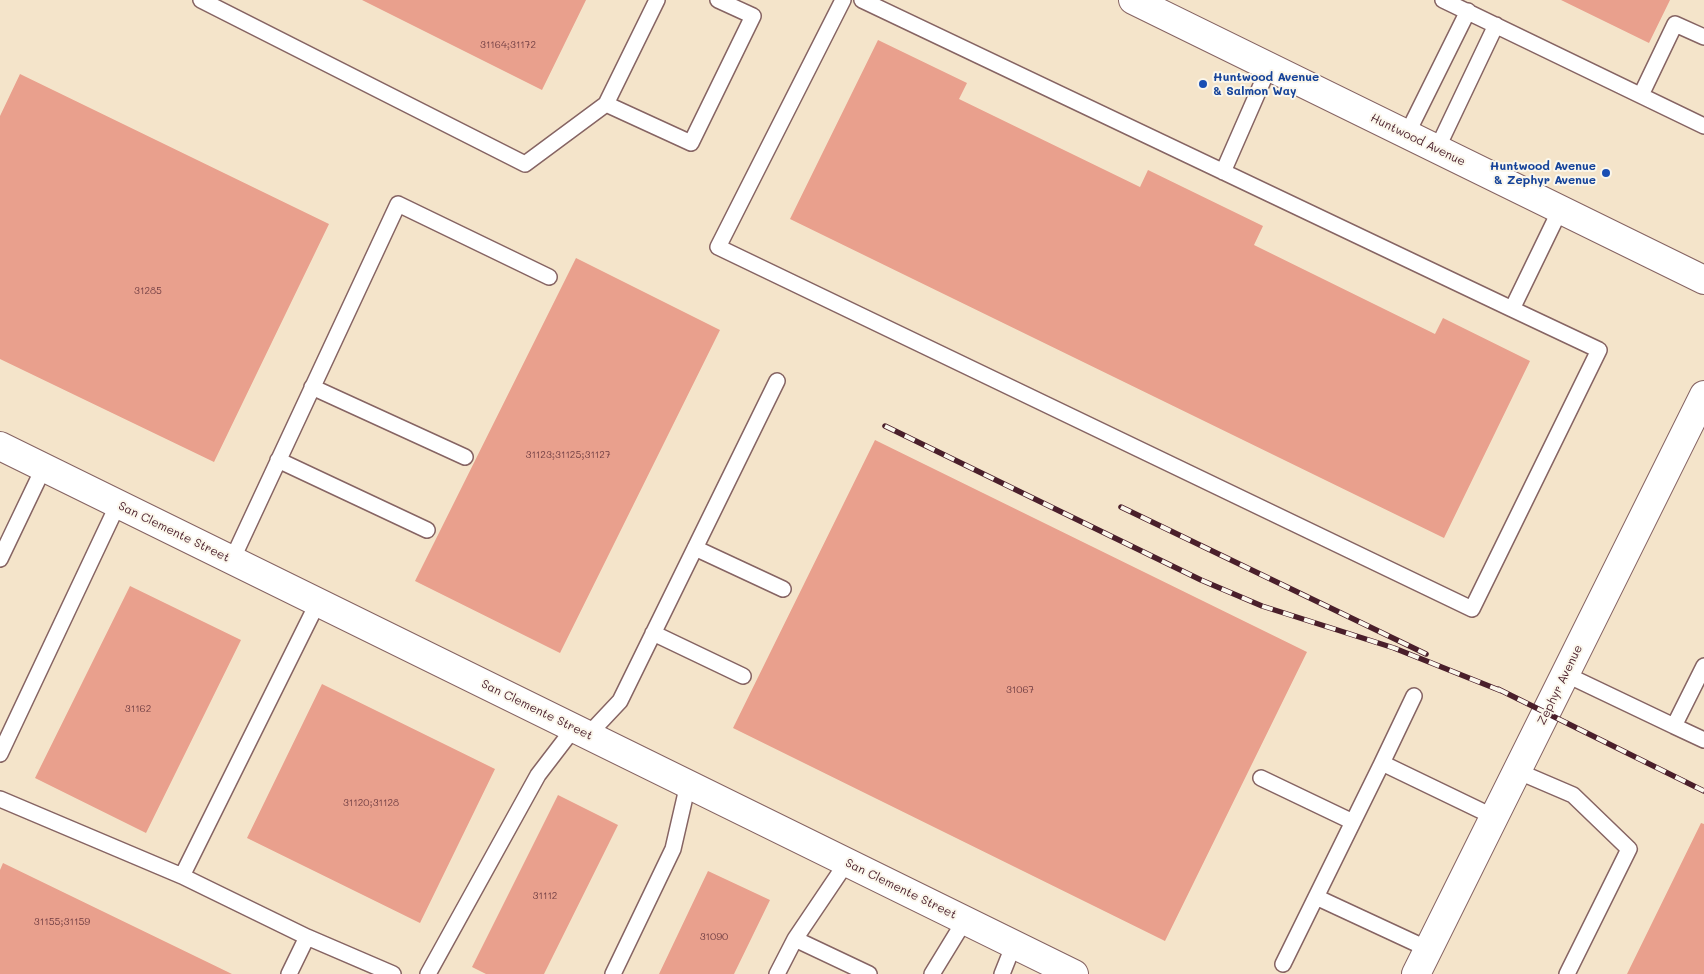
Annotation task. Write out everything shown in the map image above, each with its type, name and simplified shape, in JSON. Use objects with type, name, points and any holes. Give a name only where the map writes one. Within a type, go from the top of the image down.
[{"type":"street","name":"Huntwood Avenue","points":[[1133,0],[1704,280]]},
{"type":"street","name":"Zephyr Avenue","points":[[1416,974],[1704,395]]},
{"type":"street","name":"San Clemente Street","points":[[0,446],[1074,974]]},
{"type":"lane","points":[[202,0],[525,164],[606,104],[657,0]]},
{"type":"lane","points":[[606,104],[691,143],[753,16],[718,0]]},
{"type":"lane","points":[[843,0],[718,247],[1472,609],[1599,350],[862,0]]},
{"type":"lane","points":[[1443,0],[1704,126]]},
{"type":"lane","points":[[1407,134],[1468,12]]},
{"type":"lane","points":[[1641,95],[1675,24],[1704,37]]},
{"type":"lane","points":[[1437,149],[1496,25]]},
{"type":"lane","points":[[1223,172],[1269,67]]},
{"type":"lane","points":[[232,560],[398,204],[549,276]]},
{"type":"lane","points":[[1512,309],[1560,210]]},
{"type":"lane","points":[[428,974],[538,775],[581,732],[620,701],[777,381]]},
{"type":"lane","points":[[312,387],[465,456]]},
{"type":"lane","points":[[278,460],[427,530]]},
{"type":"lane","points":[[0,559],[6,533],[44,468]]},
{"type":"lane","points":[[0,754],[118,504]]},
{"type":"lane","points":[[695,548],[783,588]]},
{"type":"lane","points":[[182,876],[318,602]]},
{"type":"lane","points":[[654,633],[742,676]]},
{"type":"lane","points":[[1674,726],[1704,666]]},
{"type":"lane","points":[[1565,674],[1704,740]]},
{"type":"lane","points":[[1283,964],[1414,696]]},
{"type":"lane","points":[[1382,763],[1494,817]]},
{"type":"lane","points":[[1517,771],[1573,795],[1629,849],[1567,974]]},
{"type":"lane","points":[[1261,778],[1353,822]]},
{"type":"lane","points":[[613,974],[673,849],[688,784]]},
{"type":"lane","points":[[0,799],[182,876],[307,937],[393,974]]},
{"type":"lane","points":[[777,974],[795,939],[847,862]]},
{"type":"lane","points":[[1316,896],[1428,949]]},
{"type":"lane","points":[[932,974],[965,920]]},
{"type":"lane","points":[[289,974],[307,937]]},
{"type":"lane","points":[[795,939],[869,974]]},
{"type":"lane","points":[[1002,974],[1014,944]]},
{"type":"building","points":[[362,0],[586,0],[542,90]]},
{"type":"building","points":[[1561,0],[1670,0],[1649,43]]},
{"type":"building","points":[[878,40],[967,83],[959,99],[1140,187],[1148,170],[1263,226],[1254,245],[1435,334],[1443,318],[1530,361],[1444,538],[790,219]]},
{"type":"building","points":[[20,74],[329,224],[214,462],[0,359],[0,116]]},
{"type":"building","points":[[576,258],[720,330],[560,653],[415,581]]},
{"type":"building","points":[[875,440],[1307,652],[1165,941],[733,728]]},
{"type":"building","points":[[130,586],[241,640],[146,833],[35,778]]},
{"type":"building","points":[[322,684],[495,769],[420,923],[247,838]]},
{"type":"building","points":[[558,795],[618,825],[544,974],[486,974],[472,967]]},
{"type":"building","points":[[1701,823],[1704,824],[1704,974],[1627,974]]},
{"type":"building","points":[[3,863],[232,974],[0,974],[0,870]]},
{"type":"building","points":[[708,871],[770,900],[734,974],[659,974]]},
{"type":"railway","points":[[885,426],[1201,580],[1262,606],[1394,648],[1504,692]]},
{"type":"railway","points":[[1121,507],[1426,654]]},
{"type":"railway","points":[[1498,689],[1704,791]]},
{"type":"place","name":"Huntwood Avenue & Salmon Way","points":[[1203,84]]},
{"type":"place","name":"Huntwood Avenue & Zephyr Avenue","points":[[1606,173]]}]
